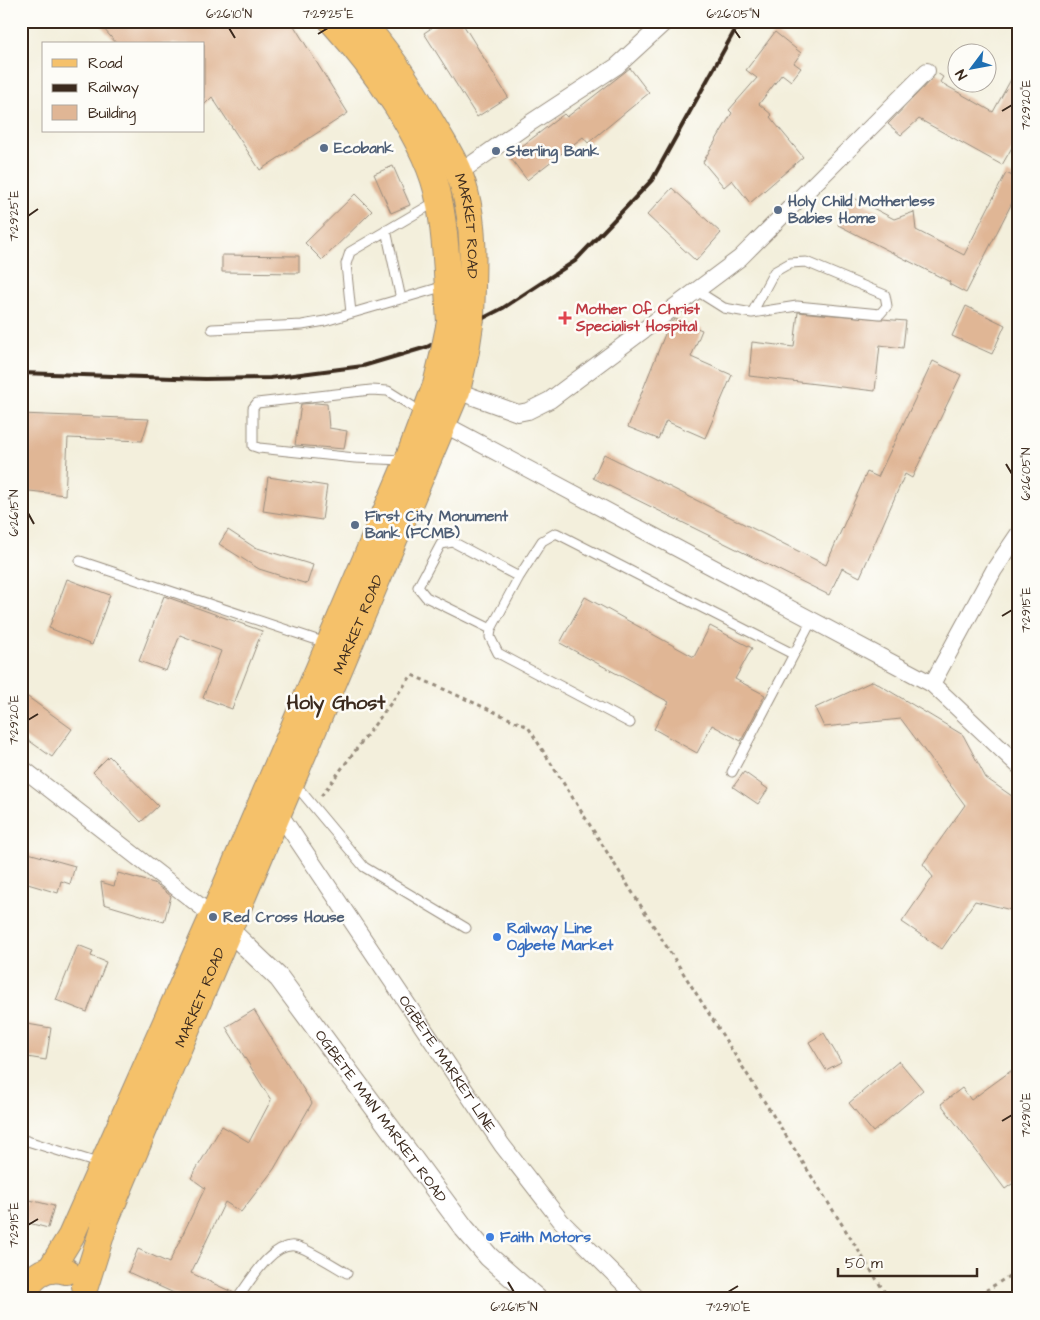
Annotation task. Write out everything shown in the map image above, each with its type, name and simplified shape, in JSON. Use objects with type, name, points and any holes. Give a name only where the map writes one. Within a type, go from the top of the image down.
[{"type":"main road","name":"MARKET ROAD","points":[[332,21],[362,54],[422,148],[439,199],[448,285],[460,320]]},
{"type":"main road","name":"MARKET ROAD","points":[[33,1281],[71,1236],[103,1165],[221,923],[279,813],[434,420],[455,354],[470,227],[466,194],[448,149],[405,76],[360,21]]},
{"type":"main road","name":"MARKET ROAD","points":[[87,1292],[106,1219],[329,644],[408,460],[434,420],[457,391],[455,354]]},
{"type":"main road","points":[[33,1281],[70,1272],[79,1278],[87,1292]]},
{"type":"street","points":[[459,173],[530,123],[617,66],[666,21]]},
{"type":"street","points":[[457,391],[518,413],[528,411],[550,400],[740,258],[927,71]]},
{"type":"street","points":[[434,420],[932,684],[1019,766]]},
{"type":"street","points":[[932,684],[994,570],[1019,533]]},
{"type":"street","points":[[22,769],[221,923]]},
{"type":"street","name":"OGBETE MARKET LINE","points":[[279,813],[508,1153],[561,1221],[639,1299]]},
{"type":"street","name":"OGBETE MAIN MARKET ROAD","points":[[221,923],[279,978],[464,1228],[489,1257],[537,1299]]},
{"type":"lane","points":[[351,313],[347,258],[350,252],[439,199]]},
{"type":"lane","points":[[386,230],[401,299]]},
{"type":"lane","points":[[697,291],[724,308],[752,313],[797,306],[880,314],[887,306],[885,295],[806,262],[790,263],[774,272],[752,313]]},
{"type":"lane","points":[[212,328],[302,325],[448,285]]},
{"type":"lane","points":[[408,460],[355,458],[253,446],[253,408],[257,402],[371,390],[388,391],[434,420]]},
{"type":"lane","points":[[630,723],[498,653],[490,637],[491,629],[519,577],[542,541],[556,533],[793,654]]},
{"type":"lane","points":[[491,629],[426,597],[418,586],[441,544],[454,542],[519,577]]},
{"type":"lane","points":[[80,561],[329,644]]},
{"type":"lane","points":[[732,772],[812,620]]},
{"type":"lane","points":[[292,781],[364,867],[466,928]]},
{"type":"lane","points":[[21,1139],[103,1165]]},
{"type":"lane","points":[[237,1299],[269,1256],[282,1248],[296,1246],[347,1273]]},
{"type":"path","points":[[313,806],[412,675],[528,727],[889,1299]]},
{"type":"path","points":[[972,1299],[1019,1270]]},
{"type":"building","points":[[97,21],[291,21],[348,113],[260,170],[212,97],[205,104],[205,42],[115,42]]},
{"type":"building","points":[[442,21],[461,21],[508,97],[477,117],[424,33]]},
{"type":"building","points":[[775,32],[801,53],[794,63],[801,68],[791,81],[782,74],[759,104],[772,115],[770,117],[803,157],[750,203],[732,180],[724,187],[703,162],[732,113],[729,110],[757,78],[746,70]]},
{"type":"building","points":[[1019,65],[1019,135],[1002,165],[919,119],[901,135],[888,124],[937,73],[943,77],[940,82],[948,87],[948,92],[958,92],[993,112]]},
{"type":"building","points":[[630,68],[649,93],[588,143],[583,137],[527,180],[509,156],[564,114],[567,117]]},
{"type":"building","points":[[393,166],[410,205],[391,213],[374,174]]},
{"type":"building","points":[[1006,173],[1019,179],[1019,189],[966,293],[949,284],[950,282],[838,225],[852,197],[894,219],[914,212],[916,230],[964,255]]},
{"type":"building","points":[[672,188],[721,233],[696,261],[647,215]]},
{"type":"building","points":[[355,194],[372,211],[322,260],[305,243]]},
{"type":"building","points":[[222,255],[299,256],[299,273],[222,272]]},
{"type":"building","points":[[966,306],[1005,325],[992,354],[952,336]]},
{"type":"building","points":[[798,312],[906,321],[903,348],[880,345],[875,391],[749,376],[752,342],[794,347]]},
{"type":"building","points":[[675,319],[702,330],[691,357],[732,375],[705,438],[666,421],[658,439],[628,427],[669,324]]},
{"type":"building","points":[[933,361],[961,375],[912,478],[905,474],[860,577],[842,568],[829,595],[593,478],[604,454],[826,565],[867,472],[878,477]]},
{"type":"building","points":[[301,404],[327,404],[329,428],[347,431],[344,449],[295,445]]},
{"type":"building","points":[[21,414],[149,419],[142,441],[68,438],[65,495],[21,490]]},
{"type":"building","points":[[268,477],[327,486],[322,520],[263,511]]},
{"type":"building","points":[[228,530],[254,547],[313,565],[307,584],[259,569],[219,544]]},
{"type":"building","points":[[67,579],[110,595],[92,645],[49,628]]},
{"type":"building","points":[[164,596],[262,631],[232,709],[203,698],[221,651],[180,635],[166,671],[139,661]]},
{"type":"building","points":[[585,597],[694,657],[710,626],[752,648],[735,679],[765,695],[741,741],[712,725],[697,753],[654,729],[669,702],[560,643]]},
{"type":"building","points":[[873,681],[963,735],[986,778],[1019,801],[1019,912],[975,901],[942,949],[902,922],[933,877],[923,864],[965,805],[901,719],[824,727],[815,708]]},
{"type":"building","points":[[21,692],[72,729],[52,757],[21,735]]},
{"type":"building","points":[[109,756],[158,806],[141,822],[93,772]]},
{"type":"building","points":[[744,772],[768,789],[758,804],[733,787]]},
{"type":"building","points":[[21,851],[75,866],[70,884],[61,881],[58,893],[21,882]]},
{"type":"building","points":[[118,873],[154,883],[171,896],[164,922],[104,904],[101,882],[114,886]]},
{"type":"building","points":[[78,945],[93,951],[91,956],[106,962],[87,1012],[56,1000]]},
{"type":"building","points":[[254,1010],[312,1103],[274,1169],[241,1212],[225,1202],[191,1273],[234,1293],[231,1299],[187,1299],[128,1272],[138,1249],[169,1263],[205,1188],[191,1178],[222,1126],[249,1142],[271,1100],[226,1027]]},
{"type":"building","points":[[21,1023],[51,1028],[46,1060],[21,1056]]},
{"type":"building","points":[[824,1033],[841,1062],[826,1070],[809,1042]]},
{"type":"building","points":[[899,1061],[923,1090],[873,1132],[849,1103]]},
{"type":"building","points":[[1019,1065],[1019,1179],[1005,1189],[941,1104],[962,1088],[971,1100]]},
{"type":"building","points":[[26,1199],[54,1206],[48,1228],[21,1221]]},
{"type":"railway","points":[[21,373],[205,379],[270,378],[363,366],[427,347],[503,308],[575,261],[652,180],[740,21]]},
{"type":"place","name":"Ecobank","points":[[324,148]]},
{"type":"place","name":"Sterling Bank","points":[[496,151]]},
{"type":"place","name":"Holy Child Motherless Babies Home","points":[[778,210]]},
{"type":"place","name":"Mother Of Christ Specialist Hospital","points":[[565,318]]},
{"type":"place","name":"First City Monument Bank (FCMB)","points":[[355,525]]},
{"type":"place","name":"Red Cross House","points":[[213,917]]},
{"type":"place","name":"Railway Line Ogbete Market","points":[[497,937]]},
{"type":"place","name":"Faith Motors","points":[[490,1237]]},
{"type":"district","name":"Holy Ghost","points":[[336,702]]}]
